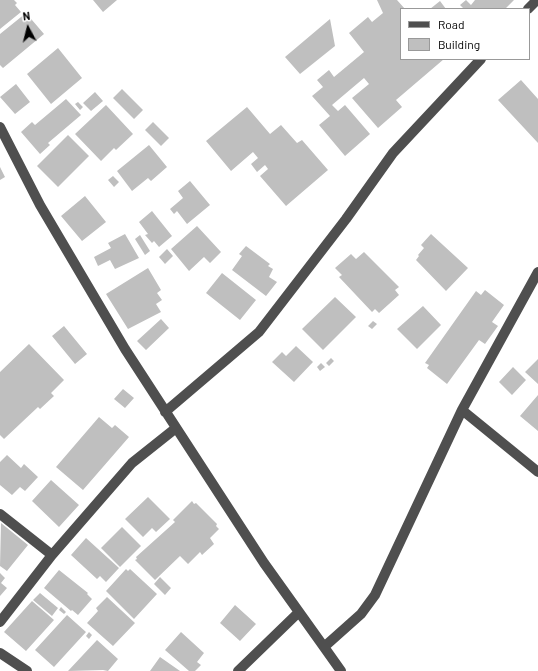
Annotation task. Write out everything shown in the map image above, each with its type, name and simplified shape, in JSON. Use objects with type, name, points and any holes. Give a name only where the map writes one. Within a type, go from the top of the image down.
[{"type":"street","points":[[529,8],[537,0]]},
{"type":"street","points":[[166,412],[259,332],[346,219],[393,153],[480,60]]},
{"type":"street","points":[[0,127],[40,205],[125,349],[264,563],[341,671]]},
{"type":"street","points":[[324,647],[361,614],[375,595],[462,410],[538,272]]},
{"type":"street","points":[[462,410],[538,472]]},
{"type":"street","points":[[0,622],[52,555],[132,464],[176,428]]},
{"type":"street","points":[[0,514],[52,555]]},
{"type":"street","points":[[238,671],[299,612]]},
{"type":"street","points":[[0,653],[27,671]]},
{"type":"building","points":[[0,0],[14,0],[17,3],[15,5],[21,12],[0,29]]},
{"type":"building","points":[[93,0],[117,0],[103,12]]},
{"type":"building","points":[[377,0],[397,0],[404,8],[400,8],[400,60],[443,60],[396,100],[402,107],[378,128],[352,98],[369,84],[364,78],[332,105],[338,111],[345,105],[370,134],[345,156],[319,125],[330,116],[312,96],[323,87],[317,80],[329,70],[334,77],[364,52],[349,33],[368,17],[372,22],[383,13]]},
{"type":"building","points":[[466,0],[471,5],[475,0],[514,0],[506,8],[463,8],[460,5]]},
{"type":"building","points":[[440,1],[445,8],[431,8]]},
{"type":"building","points":[[26,13],[44,34],[3,68],[0,65],[0,34]]},
{"type":"building","points":[[330,19],[335,46],[300,74],[285,57]]},
{"type":"building","points":[[58,48],[82,78],[51,104],[27,74]]},
{"type":"building","points":[[521,80],[538,99],[538,143],[498,100]]},
{"type":"building","points":[[16,84],[30,102],[15,114],[0,97]]},
{"type":"building","points":[[122,89],[143,110],[134,119],[113,98]]},
{"type":"building","points":[[95,92],[103,101],[91,111],[83,103]]},
{"type":"building","points":[[66,99],[81,115],[48,143],[50,145],[40,154],[21,132],[32,122],[35,125]]},
{"type":"building","points":[[78,102],[83,107],[80,110],[75,104]]},
{"type":"building","points":[[106,105],[133,134],[116,150],[114,148],[101,161],[75,134]]},
{"type":"building","points":[[247,107],[270,134],[281,125],[297,143],[302,140],[328,170],[286,206],[260,176],[268,169],[265,165],[257,172],[251,164],[258,158],[253,152],[231,171],[206,141]]},
{"type":"building","points":[[153,122],[169,138],[161,146],[145,130]]},
{"type":"building","points":[[68,135],[89,156],[58,187],[37,166]]},
{"type":"building","points":[[149,145],[167,167],[151,181],[148,178],[132,191],[117,171]]},
{"type":"building","points":[[0,167],[5,177],[0,180]]},
{"type":"building","points":[[113,176],[119,182],[114,187],[108,180]]},
{"type":"building","points":[[190,181],[210,205],[187,224],[177,211],[174,214],[170,209],[183,198],[178,191]]},
{"type":"building","points":[[85,196],[106,222],[82,241],[61,216]]},
{"type":"building","points":[[152,211],[172,236],[159,247],[154,241],[152,243],[145,235],[148,234],[139,222]]},
{"type":"building","points":[[197,226],[221,252],[210,263],[204,257],[189,271],[171,249]]},
{"type":"building","points":[[125,234],[139,258],[115,269],[110,260],[98,266],[94,257],[111,248],[108,243]]},
{"type":"building","points":[[431,234],[468,268],[446,291],[416,260],[424,248],[421,245]]},
{"type":"building","points":[[140,235],[150,251],[145,255],[135,239]]},
{"type":"building","points":[[246,246],[270,264],[268,266],[273,269],[269,277],[277,282],[266,296],[232,270],[242,256],[239,254]]},
{"type":"building","points":[[167,249],[173,256],[165,264],[159,257]]},
{"type":"building","points":[[364,252],[399,287],[395,290],[399,295],[379,313],[375,309],[372,312],[339,277],[342,275],[335,268],[351,254],[356,259]]},
{"type":"building","points":[[148,268],[161,290],[157,293],[162,300],[156,304],[161,312],[128,329],[106,294]]},
{"type":"building","points":[[222,273],[256,300],[240,320],[206,293]]},
{"type":"building","points":[[485,290],[504,305],[492,322],[498,326],[485,344],[479,340],[447,384],[427,368],[429,365],[425,363],[476,291],[481,295]]},
{"type":"building","points":[[335,297],[356,317],[323,350],[302,329]]},
{"type":"building","points":[[423,306],[441,325],[417,349],[397,329]]},
{"type":"building","points":[[161,319],[169,328],[146,350],[137,341]]},
{"type":"building","points":[[373,321],[377,324],[372,329],[368,326]]},
{"type":"building","points":[[64,326],[87,354],[75,364],[52,336]]},
{"type":"building","points":[[29,344],[64,380],[51,393],[54,396],[40,409],[38,407],[4,439],[0,435],[0,372]]},
{"type":"building","points":[[296,346],[313,362],[294,382],[272,362],[282,352],[286,356]]},
{"type":"building","points":[[331,358],[334,361],[329,366],[326,363]]},
{"type":"building","points":[[538,359],[538,384],[525,372]]},
{"type":"building","points":[[321,363],[325,367],[320,371],[317,367]]},
{"type":"building","points":[[513,367],[526,380],[512,395],[499,382]]},
{"type":"building","points":[[123,389],[134,398],[125,408],[114,399]]},
{"type":"building","points":[[538,395],[538,431],[520,416]]},
{"type":"building","points":[[99,417],[112,428],[115,425],[129,437],[83,490],[56,467]]},
{"type":"building","points":[[7,455],[21,468],[24,464],[38,477],[25,491],[20,487],[12,495],[0,485],[0,462]]},
{"type":"building","points":[[51,480],[79,505],[59,527],[32,501]]},
{"type":"building","points":[[148,497],[170,519],[156,532],[152,528],[143,537],[125,519]]},
{"type":"building","points":[[192,501],[194,504],[196,503],[217,524],[216,526],[219,529],[210,538],[214,544],[202,555],[200,552],[188,564],[180,556],[155,580],[135,560],[137,559],[136,557],[175,522],[173,520]]},
{"type":"building","points":[[1,523],[28,545],[7,571],[0,566]]},
{"type":"building","points":[[122,527],[141,546],[120,567],[101,548]]},
{"type":"building","points":[[86,538],[119,568],[106,582],[100,576],[97,579],[71,555]]},
{"type":"building","points":[[126,569],[128,571],[130,569],[157,594],[134,619],[106,591]]},
{"type":"building","points":[[59,570],[88,593],[87,594],[92,599],[78,615],[72,610],[71,611],[44,588]]},
{"type":"building","points":[[0,573],[5,578],[1,583],[7,588],[0,596]]},
{"type":"building","points":[[160,577],[171,588],[165,595],[154,584]]},
{"type":"building","points":[[40,593],[58,608],[52,616],[33,600]]},
{"type":"building","points":[[107,597],[135,623],[113,646],[87,623],[98,611],[96,608]]},
{"type":"building","points":[[32,601],[54,620],[26,651],[4,632]]},
{"type":"building","points":[[235,605],[256,624],[240,641],[220,623]]},
{"type":"building","points":[[61,607],[66,612],[64,614],[59,610]]},
{"type":"building","points":[[67,615],[86,632],[54,667],[35,650]]},
{"type":"building","points":[[89,632],[92,635],[89,639],[86,636]]},
{"type":"building","points":[[181,632],[204,653],[197,662],[201,665],[195,671],[189,671],[165,650]]},
{"type":"building","points":[[97,640],[118,659],[108,671],[68,671]]},
{"type":"building","points":[[160,657],[180,671],[150,671]]}]
